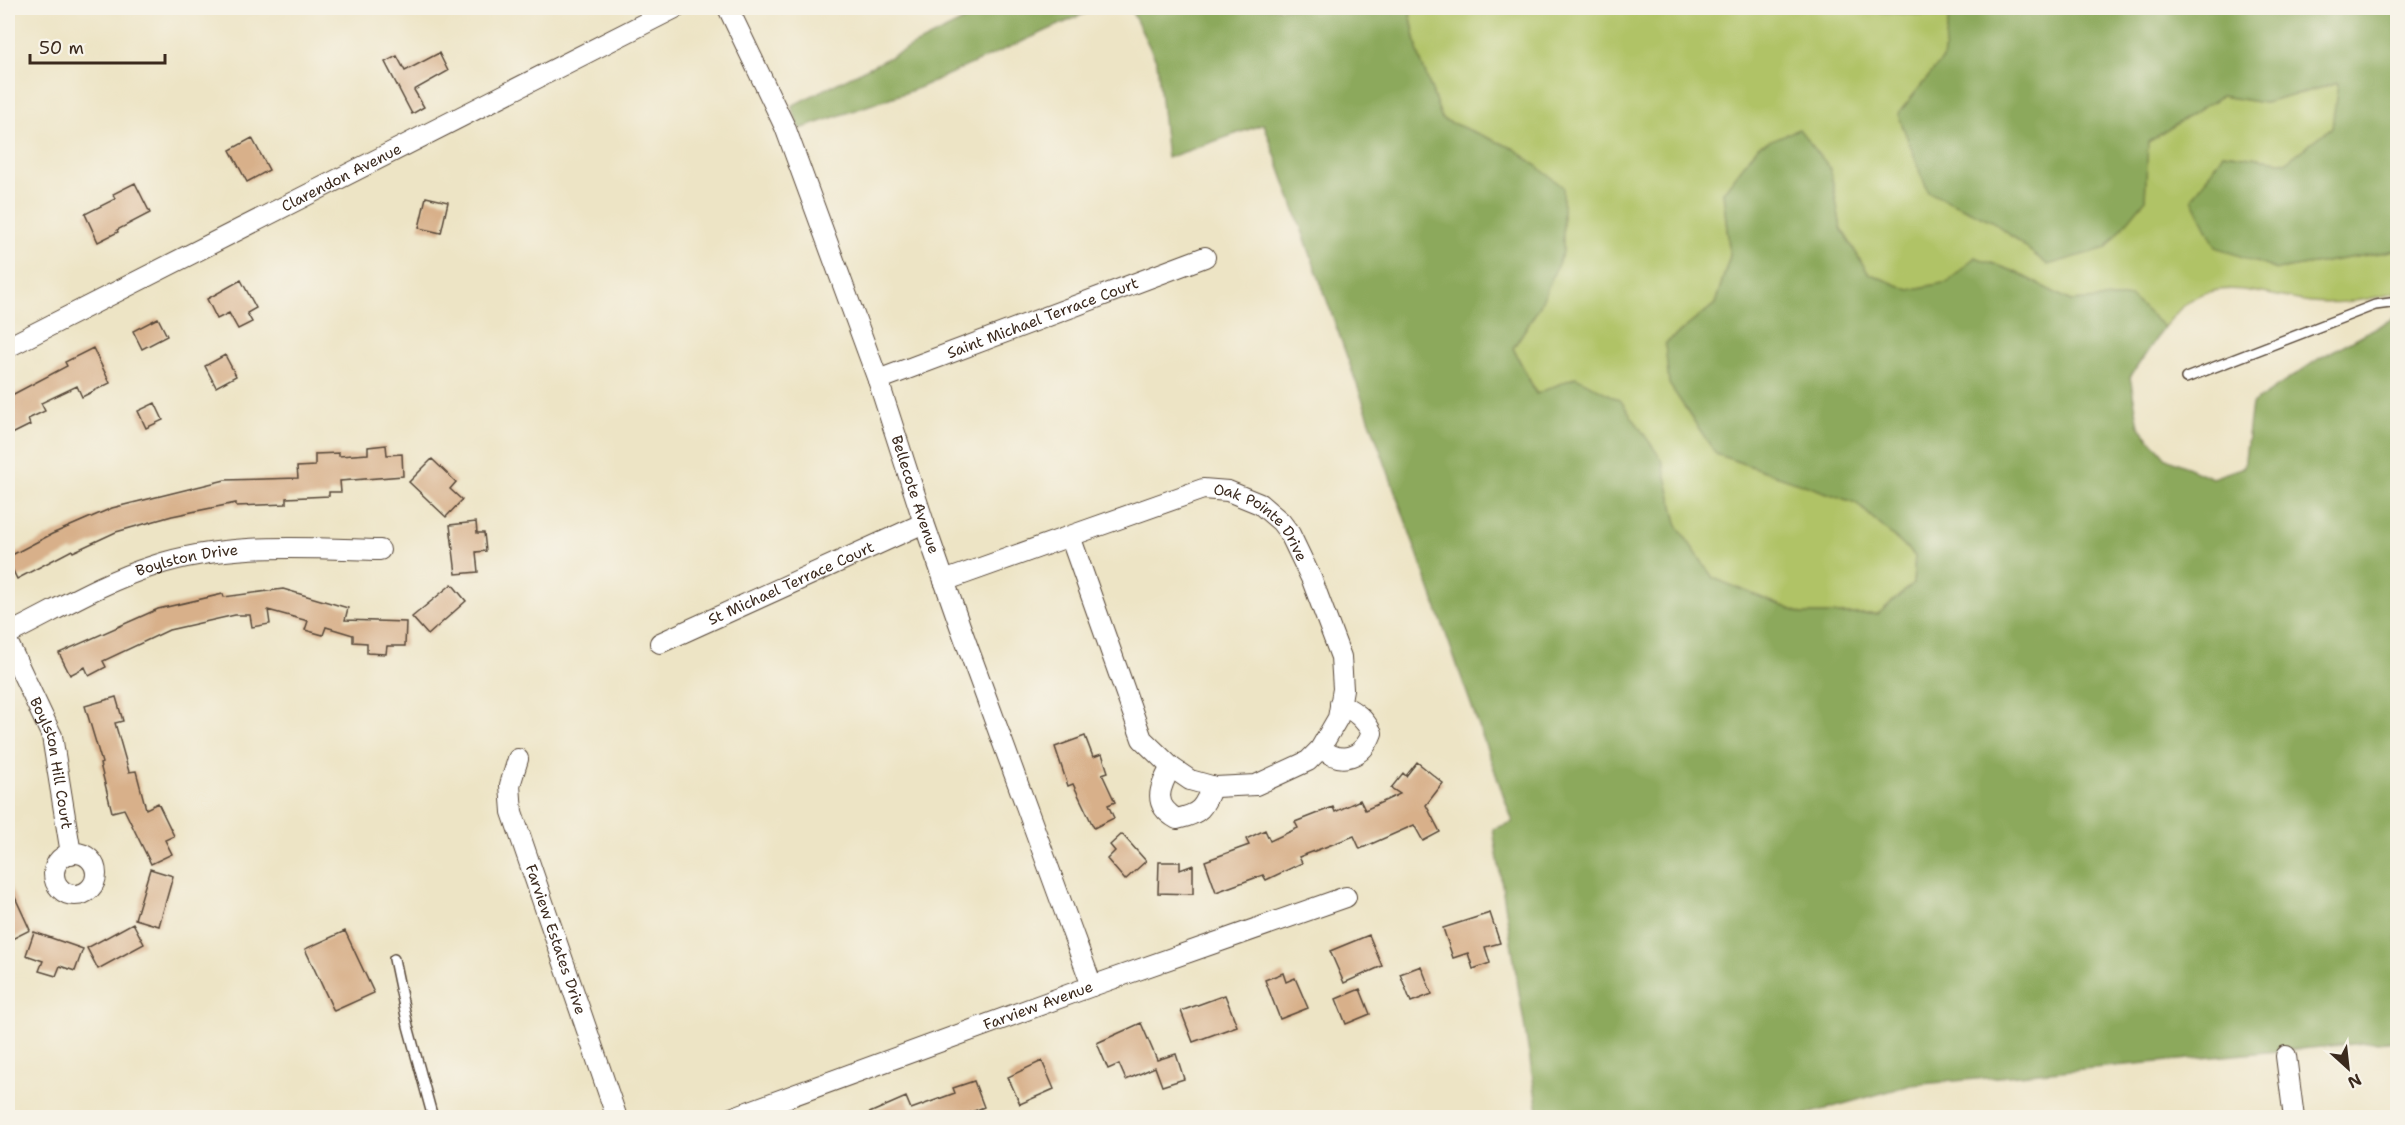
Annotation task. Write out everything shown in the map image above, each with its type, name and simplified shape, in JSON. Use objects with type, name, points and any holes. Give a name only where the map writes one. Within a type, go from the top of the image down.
[{"type":"street","name":"Clarendon Avenue","points":[[8,347],[675,8]]},
{"type":"street","name":"Bellecote Avenue","points":[[728,8],[785,128],[878,380],[944,581],[1092,986]]},
{"type":"street","name":"Saint Michael Terrace Court","points":[[878,380],[1205,257]]},
{"type":"street","name":"Oak Pointe Drive","points":[[944,581],[1070,536],[1203,489],[1228,491],[1260,504],[1281,522],[1290,534],[1312,580],[1341,657],[1343,689],[1338,718],[1321,748],[1308,761],[1256,784],[1212,786],[1190,780],[1171,767],[1142,739],[1070,536]]},
{"type":"street","name":"St Michael Terrace Court","points":[[660,643],[924,523]]},
{"type":"street","name":"Boylston Drive","points":[[8,634],[115,581],[152,566],[191,556],[252,548],[380,550]]},
{"type":"street","name":"Boylston Hill Court","points":[[8,643],[52,736],[71,854]]},
{"type":"street","points":[[1321,748],[1338,757],[1355,756],[1367,746],[1372,734],[1365,720],[1340,704]]},
{"type":"street","name":"Farview Estates Drive","points":[[518,759],[510,785],[512,812],[617,1118]]},
{"type":"street","points":[[1171,767],[1161,785],[1160,800],[1166,812],[1177,819],[1195,815],[1206,802],[1212,786]]},
{"type":"street","name":"Farview Avenue","points":[[730,1118],[1092,986],[1346,897]]},
{"type":"street","points":[[2286,1056],[2294,1118]]},
{"type":"lane","points":[[2186,378],[2375,305],[2397,302]]},
{"type":"lane","points":[[394,960],[408,1026],[433,1118]]},
{"type":"green space","points":[[989,8],[1097,8],[916,89],[800,129],[791,106]]},
{"type":"green space","points":[[1130,8],[1409,8],[1418,53],[1442,119],[1515,149],[1563,187],[1563,252],[1540,306],[1513,348],[1536,394],[1576,377],[1621,401],[1662,460],[1678,527],[1713,578],[1802,614],[1878,614],[1913,584],[1915,556],[1856,503],[1716,454],[1669,384],[1665,344],[1715,304],[1730,256],[1723,192],[1759,145],[1799,129],[1830,168],[1841,228],[1868,273],[1909,290],[1948,282],[1975,257],[2013,271],[2071,301],[2131,297],[2164,327],[2130,377],[2139,426],[2166,458],[2212,478],[2244,467],[2252,404],[2320,358],[2397,316],[2397,1040],[1911,1085],[1797,1117],[1539,1117],[1493,829],[1513,822],[1264,124],[1167,158],[1157,62]]},
{"type":"green space","points":[[1409,8],[1837,8],[1949,17],[1943,59],[1898,114],[1928,191],[1992,221],[2048,265],[2145,200],[2147,142],[2221,96],[2265,103],[2339,83],[2333,127],[2286,162],[2223,153],[2277,270],[2397,250],[2397,293],[2355,301],[2322,303],[2233,289],[2217,290],[2189,301],[2164,327],[2131,297],[2071,301],[2013,271],[1975,257],[1948,282],[1909,290],[1868,273],[1841,228],[1830,168],[1723,192],[1730,256],[1715,304],[1665,344],[1716,454],[1856,503],[1915,556],[1913,584],[1878,614],[1802,614],[1713,578],[1678,527],[1662,460],[1576,377],[1537,394],[1513,348],[1540,306],[1515,149],[1442,119],[1418,53]]},
{"type":"green space","points":[[1837,8],[2397,8],[2397,250],[2277,270],[2216,247],[2192,199],[2223,153],[2286,162],[2332,127],[2338,83],[2265,103],[2221,96],[2148,142],[2145,200],[2106,248],[2048,265],[1992,221],[1928,192],[1898,114],[1943,59],[1949,17]]},
{"type":"building","points":[[439,53],[448,71],[414,90],[424,107],[412,114],[385,62],[397,56],[405,71]]},
{"type":"building","points":[[252,138],[269,170],[247,182],[230,150]]},
{"type":"building","points":[[135,183],[150,213],[98,242],[85,214],[115,199],[113,194]]},
{"type":"building","points":[[426,197],[448,202],[441,233],[419,228]]},
{"type":"building","points":[[241,280],[256,308],[247,313],[252,322],[238,329],[229,313],[217,319],[207,299]]},
{"type":"building","points":[[158,318],[167,336],[142,349],[133,331]]},
{"type":"building","points":[[93,348],[110,383],[82,397],[77,386],[41,403],[45,411],[28,419],[30,425],[8,436],[8,397],[67,366],[65,362]]},
{"type":"building","points":[[225,355],[236,376],[216,387],[205,366]]},
{"type":"building","points":[[155,403],[163,420],[146,428],[138,411]]},
{"type":"building","points":[[386,445],[387,455],[402,454],[403,476],[340,481],[341,492],[329,492],[329,496],[286,498],[286,504],[236,506],[236,503],[172,516],[116,532],[73,552],[72,550],[17,579],[8,560],[8,557],[52,534],[112,508],[225,480],[298,478],[297,467],[315,466],[315,454],[339,453],[339,456],[368,454],[368,447]]},
{"type":"building","points":[[432,459],[456,482],[450,489],[462,500],[446,517],[409,482]]},
{"type":"building","points":[[476,522],[477,533],[484,533],[486,551],[476,552],[478,572],[456,574],[450,525]]},
{"type":"building","points":[[452,584],[466,601],[428,635],[412,617]]},
{"type":"building","points":[[283,589],[348,608],[345,620],[406,622],[405,646],[387,646],[386,654],[367,653],[367,643],[353,642],[353,635],[326,627],[323,635],[305,630],[308,621],[268,610],[270,624],[252,627],[250,615],[235,615],[169,630],[103,661],[106,667],[89,676],[85,667],[70,675],[59,653],[158,609],[223,594],[224,597]]},
{"type":"building","points":[[116,697],[123,721],[115,723],[129,772],[136,771],[146,809],[158,803],[174,836],[165,840],[172,854],[151,864],[124,809],[112,812],[100,764],[102,763],[85,706]]},
{"type":"building","points":[[1085,736],[1093,757],[1102,754],[1108,772],[1102,774],[1115,802],[1108,805],[1114,818],[1094,828],[1073,784],[1068,786],[1055,747]]},
{"type":"building","points":[[1417,762],[1443,783],[1426,805],[1440,832],[1423,841],[1414,825],[1360,849],[1354,836],[1299,857],[1302,863],[1266,880],[1263,875],[1216,892],[1205,861],[1249,845],[1246,839],[1265,830],[1270,841],[1298,828],[1295,822],[1333,807],[1335,812],[1360,800],[1365,810],[1400,794],[1391,788],[1403,773],[1406,776]]},
{"type":"building","points":[[1122,834],[1146,861],[1125,880],[1107,859],[1115,851],[1110,845]]},
{"type":"building","points":[[1159,862],[1180,862],[1180,870],[1193,865],[1193,894],[1158,893]]},
{"type":"building","points":[[150,869],[173,876],[159,926],[135,919]]},
{"type":"building","points":[[8,882],[30,930],[8,941]]},
{"type":"building","points":[[1490,913],[1500,943],[1485,947],[1490,963],[1473,969],[1468,953],[1453,958],[1443,928]]},
{"type":"building","points":[[133,923],[144,944],[98,969],[87,948]]},
{"type":"building","points":[[345,931],[374,993],[334,1011],[305,949]]},
{"type":"building","points":[[34,932],[83,949],[75,971],[60,966],[56,976],[39,971],[43,961],[26,955]]},
{"type":"building","points":[[1369,935],[1382,966],[1344,983],[1330,951]]},
{"type":"building","points":[[1421,966],[1432,994],[1411,1002],[1400,974]]},
{"type":"building","points":[[1283,973],[1286,982],[1295,978],[1308,1008],[1280,1019],[1265,980]]},
{"type":"building","points":[[1360,989],[1370,1014],[1346,1024],[1336,999]]},
{"type":"building","points":[[1225,995],[1237,1026],[1193,1042],[1181,1011]]},
{"type":"building","points":[[1141,1023],[1157,1060],[1176,1054],[1184,1079],[1162,1086],[1155,1067],[1126,1080],[1119,1064],[1108,1069],[1097,1043]]},
{"type":"building","points":[[1042,1061],[1054,1089],[1020,1104],[1008,1077]]},
{"type":"building","points":[[974,1081],[984,1107],[957,1118],[858,1118],[906,1097],[911,1109],[955,1093],[953,1088]]}]
